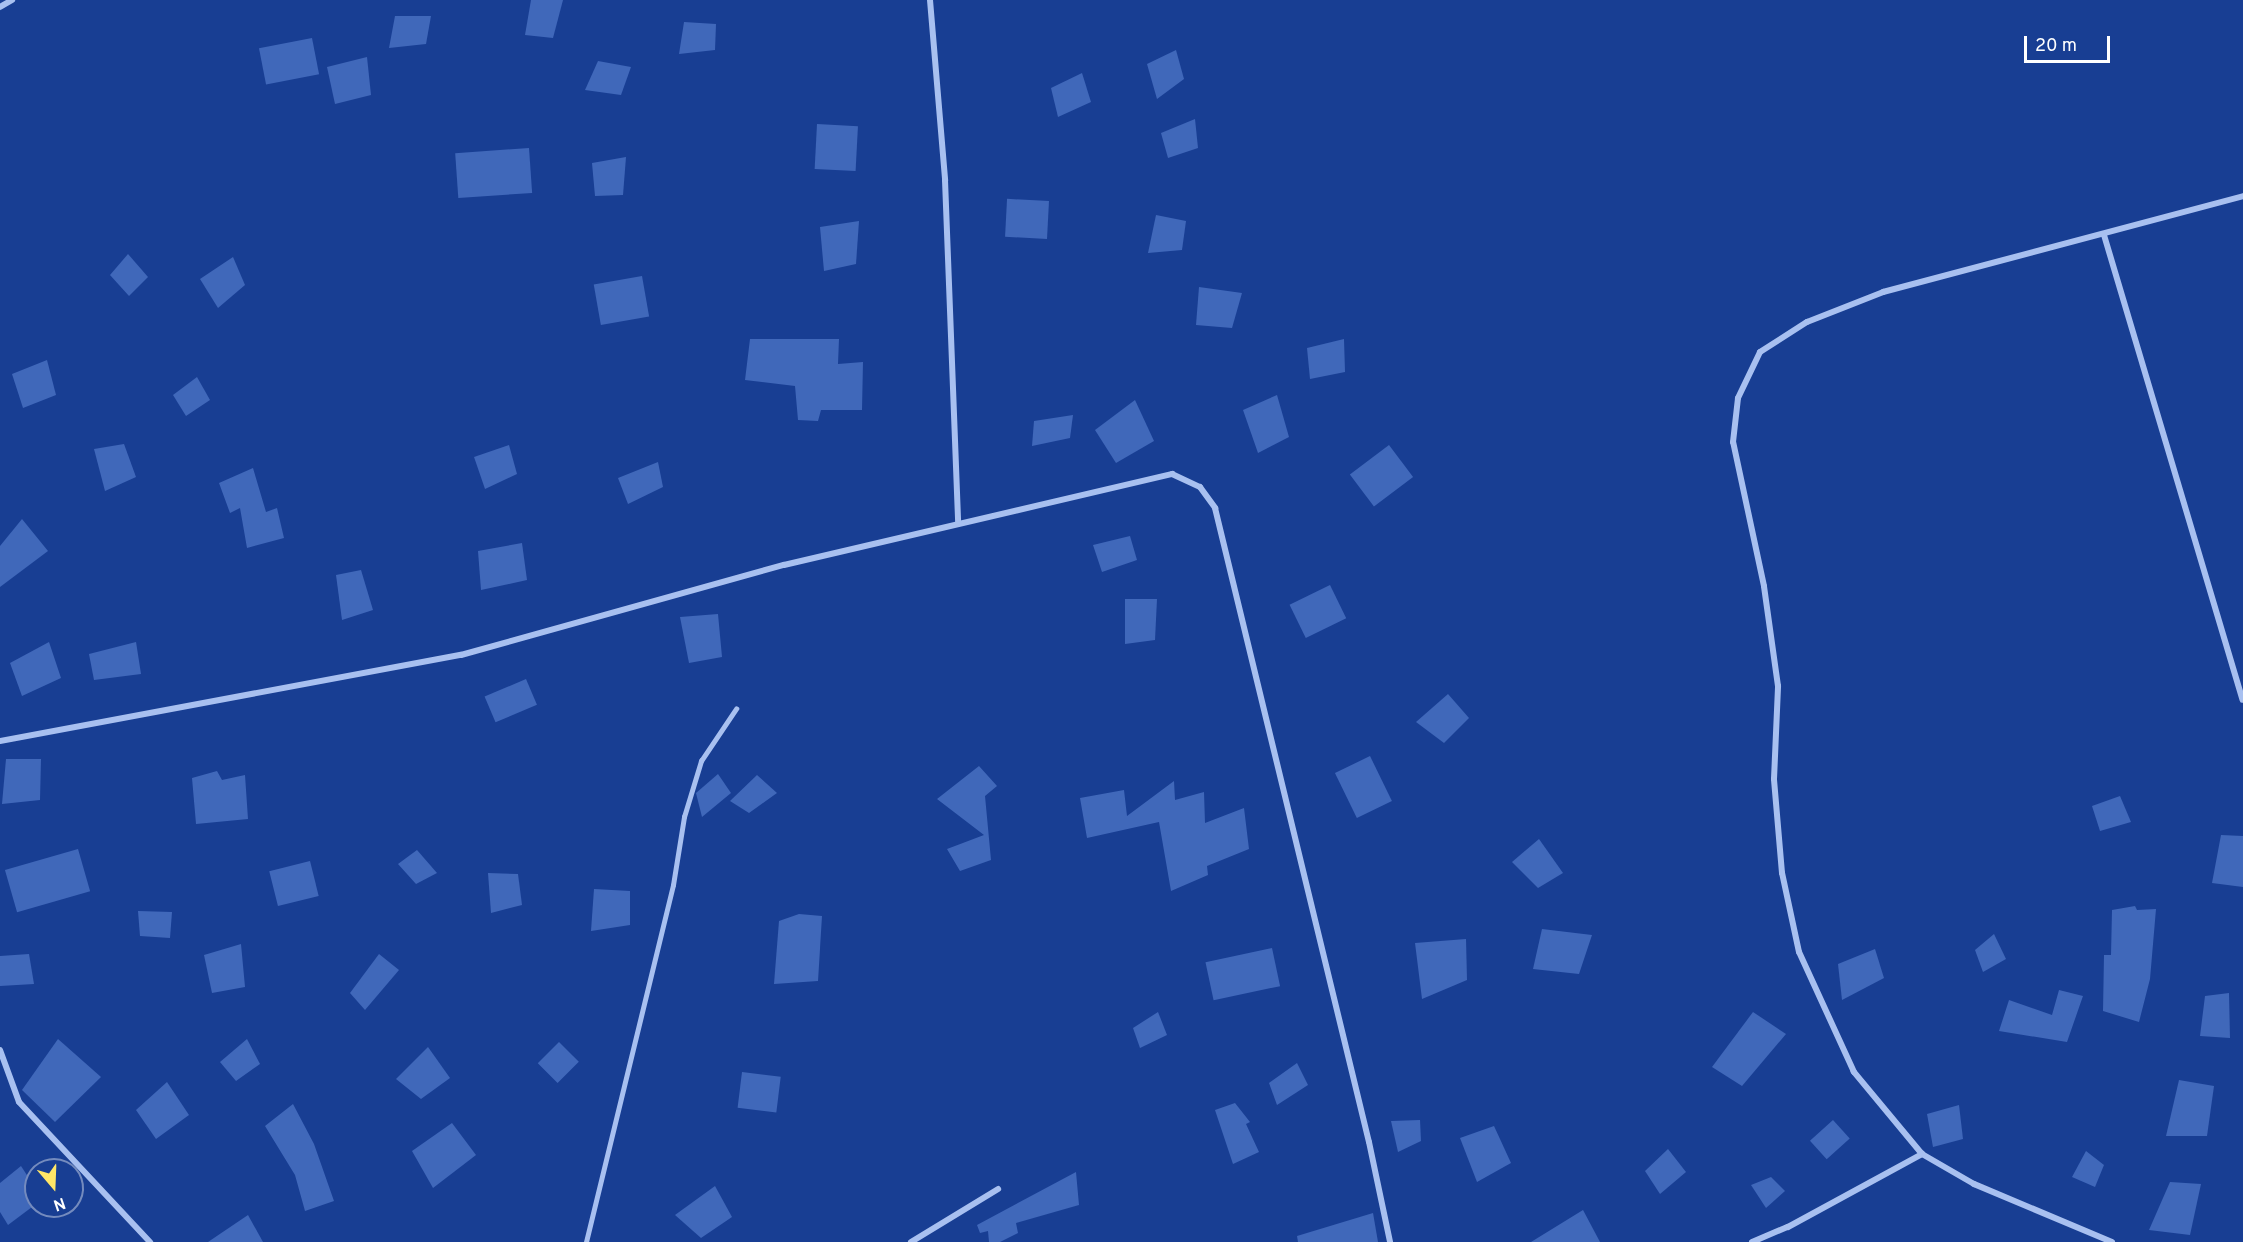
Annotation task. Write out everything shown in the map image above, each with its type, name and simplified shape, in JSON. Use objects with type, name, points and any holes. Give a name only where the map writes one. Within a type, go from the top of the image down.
[{"type":"street","points":[[0,7],[12,0]]},
{"type":"street","points":[[930,0],[945,180],[958,524]]},
{"type":"street","points":[[2112,1242],[1974,1184],[1922,1154],[1854,1072],[1799,952],[1782,873],[1774,779],[1778,686],[1764,586],[1733,442],[1738,398],[1760,352],[1807,322],[1883,292],[2104,235],[2243,196]]},
{"type":"street","points":[[2104,235],[2243,700]]},
{"type":"street","points":[[0,741],[461,655],[784,565],[1172,474],[1200,487],[1215,508],[1369,1142],[1390,1242]]},
{"type":"street","points":[[0,1050],[19,1102],[150,1242]]},
{"type":"street","points":[[1752,1242],[1788,1227],[1922,1154]]},
{"type":"street","points":[[911,1242],[998,1189]]},
{"type":"lane","points":[[586,1242],[673,885],[684,817],[701,761],[736,710]]},
{"type":"building","points":[[531,0],[563,0],[553,38],[525,35]]},
{"type":"building","points":[[395,16],[431,16],[426,44],[389,48]]},
{"type":"building","points":[[684,22],[716,24],[715,50],[679,54]]},
{"type":"building","points":[[312,38],[319,74],[266,85],[259,48]]},
{"type":"building","points":[[1176,50],[1184,79],[1157,99],[1147,64]]},
{"type":"building","points":[[367,57],[371,95],[335,104],[327,67]]},
{"type":"building","points":[[598,61],[631,67],[621,95],[585,90]]},
{"type":"building","points":[[1082,73],[1091,102],[1058,117],[1051,88]]},
{"type":"building","points":[[1195,119],[1198,148],[1168,158],[1161,133]]},
{"type":"building","points":[[817,124],[858,126],[856,171],[815,169]]},
{"type":"building","points":[[529,148],[532,193],[458,198],[455,153]]},
{"type":"building","points":[[626,157],[623,195],[595,196],[592,163]]},
{"type":"building","points":[[1007,199],[1049,201],[1047,239],[1005,237]]},
{"type":"building","points":[[1156,215],[1186,221],[1182,250],[1148,253]]},
{"type":"building","points":[[859,221],[856,264],[824,271],[820,227]]},
{"type":"building","points":[[128,254],[148,277],[129,296],[110,275]]},
{"type":"building","points":[[233,257],[245,285],[218,308],[200,279]]},
{"type":"building","points":[[642,276],[649,316],[601,325],[594,285]]},
{"type":"building","points":[[1199,287],[1242,293],[1232,328],[1196,325]]},
{"type":"building","points":[[750,339],[839,339],[838,364],[863,362],[862,410],[821,410],[818,421],[798,420],[795,386],[745,380]]},
{"type":"building","points":[[1344,339],[1345,372],[1310,379],[1307,348]]},
{"type":"building","points":[[47,360],[56,395],[23,408],[12,374]]},
{"type":"building","points":[[197,377],[210,400],[186,416],[173,395]]},
{"type":"building","points":[[1277,395],[1289,437],[1258,453],[1243,410]]},
{"type":"building","points":[[1135,400],[1154,441],[1116,463],[1095,430]]},
{"type":"building","points":[[1073,415],[1070,438],[1032,446],[1034,421]]},
{"type":"building","points":[[124,444],[136,477],[105,491],[94,449]]},
{"type":"building","points":[[509,445],[517,474],[485,489],[474,457]]},
{"type":"building","points":[[1389,445],[1413,477],[1374,506],[1350,474]]},
{"type":"building","points":[[658,462],[663,487],[628,504],[618,478]]},
{"type":"building","points":[[253,468],[266,512],[277,508],[284,538],[247,548],[240,508],[230,513],[219,483]]},
{"type":"building","points":[[22,519],[48,551],[0,587],[0,546]]},
{"type":"building","points":[[1130,536],[1137,560],[1102,572],[1093,545]]},
{"type":"building","points":[[522,543],[527,580],[481,590],[478,551]]},
{"type":"building","points":[[361,570],[373,610],[342,620],[336,575]]},
{"type":"building","points":[[1330,585],[1346,618],[1306,638],[1290,605]]},
{"type":"building","points":[[1125,599],[1157,599],[1155,640],[1125,644]]},
{"type":"building","points":[[718,614],[722,657],[689,663],[680,617]]},
{"type":"building","points":[[49,642],[61,678],[22,696],[10,663]]},
{"type":"building","points":[[136,642],[141,674],[94,680],[89,654]]},
{"type":"building","points":[[526,679],[537,705],[496,722],[485,697]]},
{"type":"building","points":[[1448,694],[1469,718],[1444,743],[1416,722]]},
{"type":"building","points":[[1370,756],[1392,801],[1357,818],[1335,773]]},
{"type":"building","points":[[6,759],[41,759],[40,800],[2,804]]},
{"type":"building","points":[[979,766],[997,786],[985,796],[991,860],[960,871],[947,849],[984,835],[937,799]]},
{"type":"building","points":[[217,771],[222,780],[245,775],[248,819],[196,824],[192,778]]},
{"type":"building","points":[[718,774],[731,793],[702,817],[696,793]]},
{"type":"building","points":[[757,775],[777,793],[749,813],[730,801]]},
{"type":"building","points":[[1174,781],[1175,800],[1204,792],[1205,823],[1244,808],[1249,849],[1207,866],[1208,875],[1171,891],[1159,822],[1087,838],[1080,798],[1124,790],[1127,816]]},
{"type":"building","points":[[2120,796],[2131,822],[2100,831],[2092,806]]},
{"type":"building","points":[[2221,835],[2243,836],[2243,887],[2212,883]]},
{"type":"building","points":[[1539,839],[1563,873],[1538,888],[1512,862]]},
{"type":"building","points":[[78,849],[90,891],[17,912],[5,870]]},
{"type":"building","points":[[417,850],[437,873],[416,884],[398,864]]},
{"type":"building","points":[[310,861],[319,896],[278,906],[269,871]]},
{"type":"building","points":[[488,873],[518,874],[522,905],[491,913]]},
{"type":"building","points":[[594,889],[630,891],[630,925],[591,931]]},
{"type":"building","points":[[2135,906],[2137,910],[2156,909],[2150,979],[2139,1022],[2103,1011],[2104,955],[2111,955],[2112,910]]},
{"type":"building","points":[[138,911],[172,912],[170,938],[140,936]]},
{"type":"building","points":[[799,914],[822,916],[818,981],[774,984],[779,921]]},
{"type":"building","points":[[1542,929],[1592,935],[1579,974],[1533,969]]},
{"type":"building","points":[[1994,934],[2006,959],[1983,972],[1975,950]]},
{"type":"building","points":[[1466,939],[1467,980],[1422,999],[1415,943]]},
{"type":"building","points":[[241,944],[245,987],[212,993],[204,955]]},
{"type":"building","points":[[1272,948],[1280,986],[1214,1000],[1205,962]]},
{"type":"building","points":[[1875,949],[1884,978],[1842,1000],[1838,964]]},
{"type":"building","points":[[29,954],[34,984],[0,986],[0,956]]},
{"type":"building","points":[[379,954],[399,970],[365,1010],[350,993]]},
{"type":"building","points":[[2059,990],[2083,996],[2067,1042],[1999,1031],[2009,1000],[2052,1015]]},
{"type":"building","points":[[2229,993],[2230,1038],[2200,1036],[2205,996]]},
{"type":"building","points":[[1158,1012],[1167,1035],[1140,1048],[1133,1028]]},
{"type":"building","points":[[1753,1012],[1786,1034],[1742,1086],[1712,1067]]},
{"type":"building","points":[[58,1039],[101,1077],[55,1122],[22,1090]]},
{"type":"building","points":[[247,1039],[260,1064],[236,1081],[220,1062]]},
{"type":"building","points":[[559,1042],[579,1062],[558,1083],[538,1063]]},
{"type":"building","points":[[428,1047],[450,1078],[421,1099],[396,1079]]},
{"type":"building","points":[[1297,1063],[1308,1085],[1277,1105],[1269,1083]]},
{"type":"building","points":[[742,1072],[781,1077],[776,1112],[738,1108]]},
{"type":"building","points":[[2179,1080],[2214,1086],[2207,1136],[2166,1136]]},
{"type":"building","points":[[167,1082],[189,1115],[156,1139],[136,1110]]},
{"type":"building","points":[[1235,1103],[1250,1122],[1246,1124],[1259,1152],[1233,1164],[1215,1110]]},
{"type":"building","points":[[293,1104],[314,1144],[334,1201],[305,1211],[295,1175],[265,1126]]},
{"type":"building","points":[[1959,1105],[1963,1139],[1933,1147],[1927,1114]]},
{"type":"building","points":[[1420,1120],[1421,1141],[1398,1152],[1391,1121]]},
{"type":"building","points":[[1833,1120],[1850,1139],[1827,1159],[1810,1141]]},
{"type":"building","points":[[452,1123],[476,1155],[433,1188],[412,1151]]},
{"type":"building","points":[[1494,1126],[1511,1163],[1477,1182],[1460,1138]]},
{"type":"building","points":[[1668,1149],[1686,1172],[1660,1194],[1645,1171]]},
{"type":"building","points":[[2086,1151],[2104,1165],[2095,1187],[2072,1177]]},
{"type":"building","points":[[21,1166],[24,1171],[24,1213],[8,1225],[0,1212],[0,1183]]},
{"type":"building","points":[[1076,1172],[1079,1205],[1016,1223],[1018,1233],[1000,1242],[989,1242],[988,1231],[980,1233],[977,1225]]},
{"type":"building","points":[[1771,1177],[1785,1191],[1766,1208],[1751,1185]]},
{"type":"building","points":[[2170,1182],[2201,1184],[2190,1235],[2149,1230]]},
{"type":"building","points":[[715,1186],[732,1217],[701,1238],[675,1215]]},
{"type":"building","points":[[1583,1210],[1600,1242],[1531,1242]]},
{"type":"building","points":[[1373,1213],[1378,1242],[1298,1242],[1297,1236]]},
{"type":"building","points":[[248,1215],[263,1242],[208,1242]]}]
